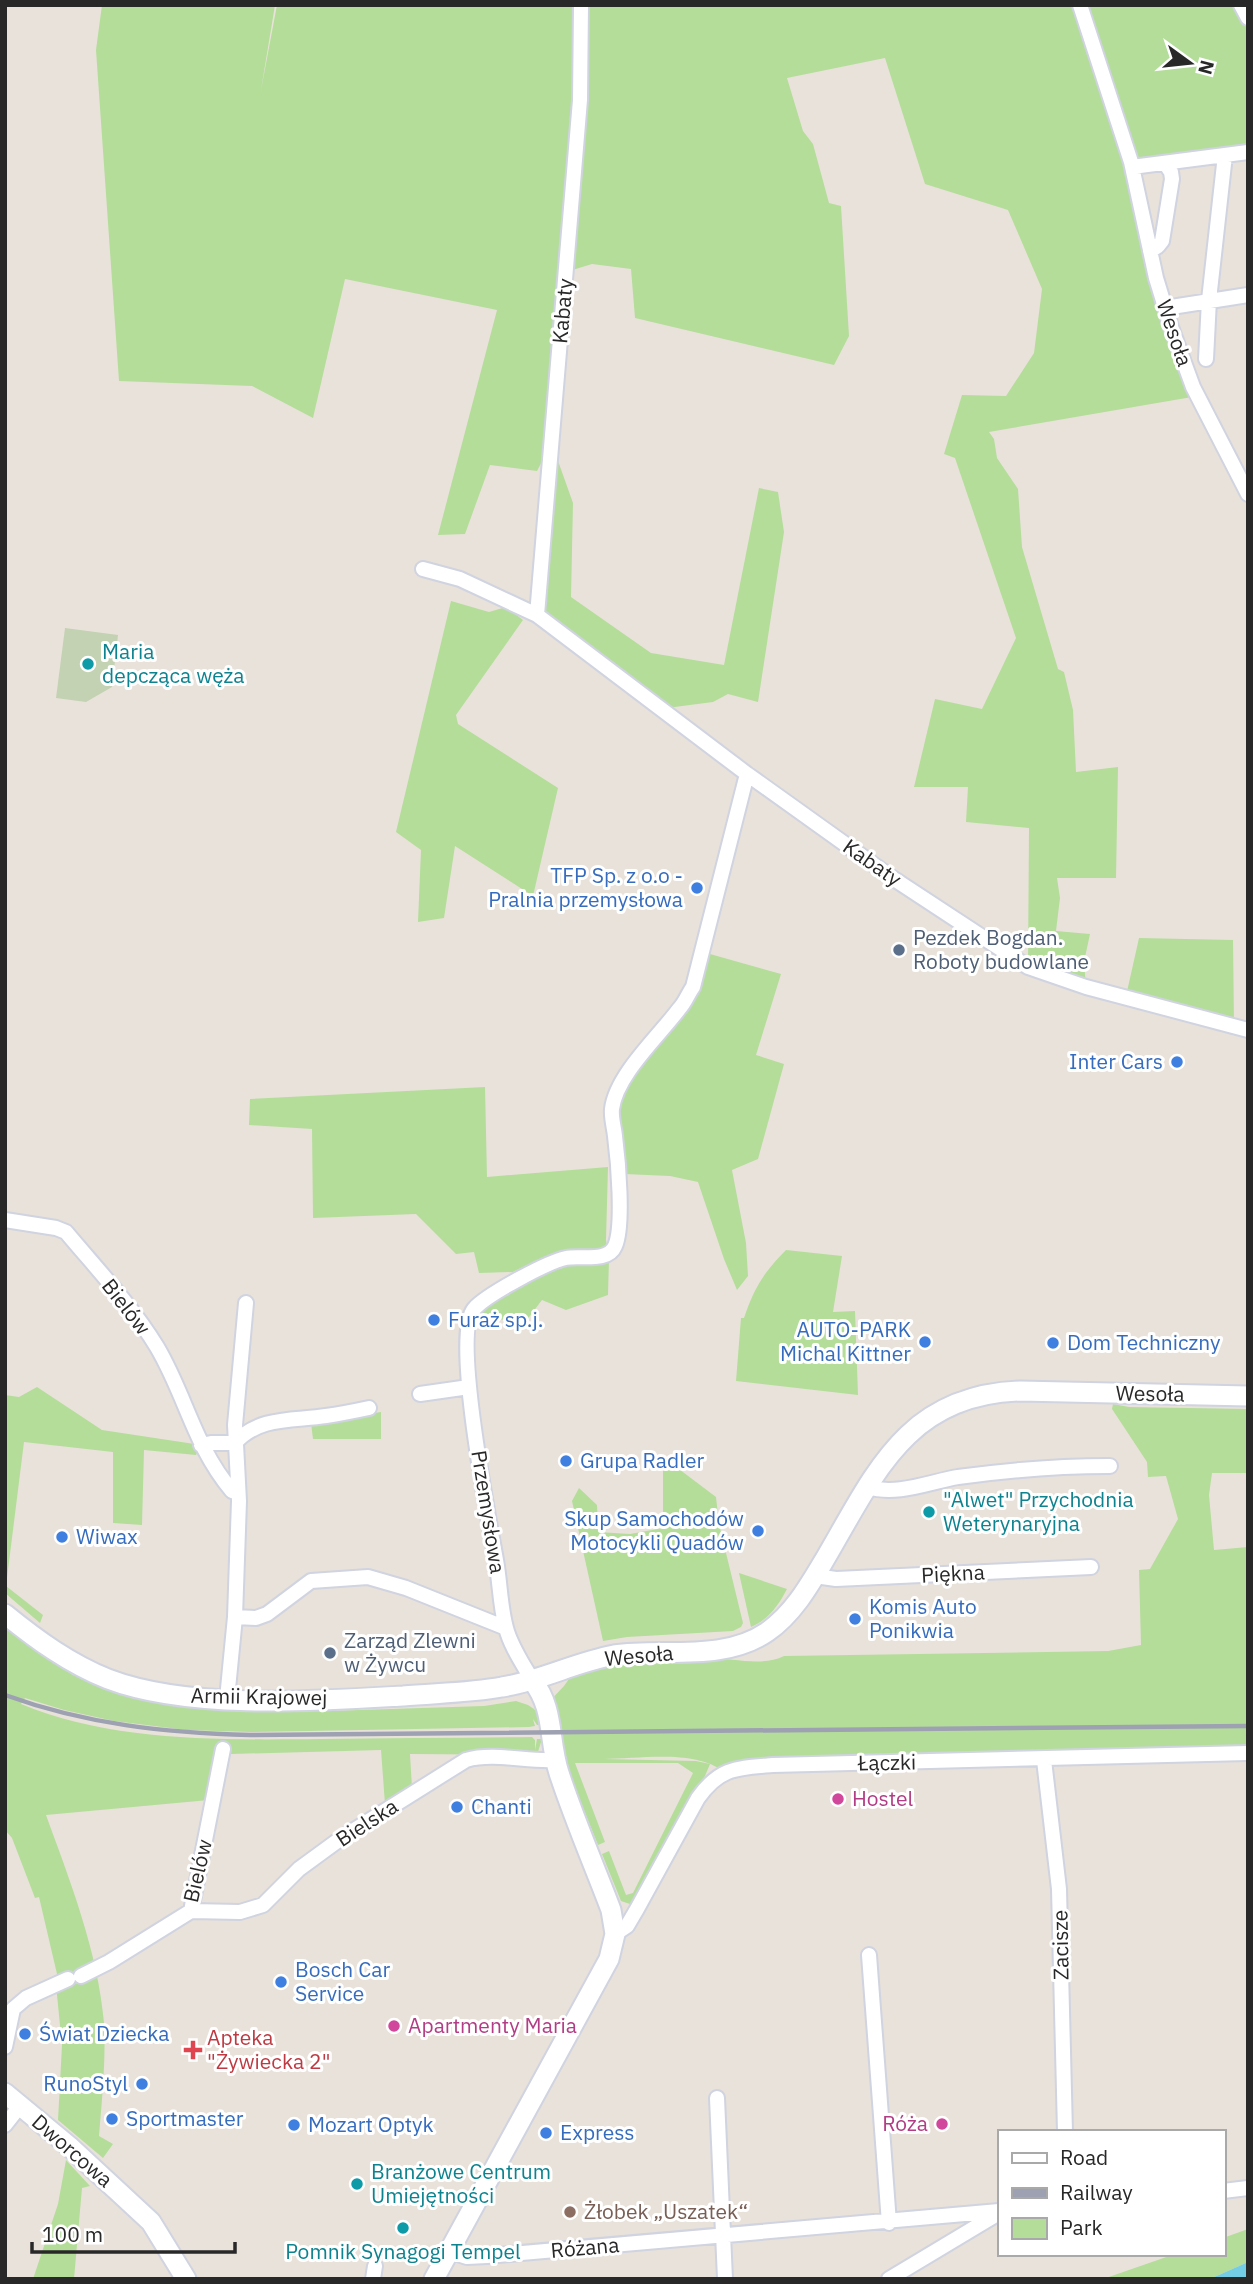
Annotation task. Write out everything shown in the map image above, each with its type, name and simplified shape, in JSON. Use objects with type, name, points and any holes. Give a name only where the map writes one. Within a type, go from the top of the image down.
[{"type":"street","name":"Kabaty","points":[[537,615],[580,100],[581,5]]},
{"type":"street","name":"Wesoła","points":[[1080,5],[1131,164],[1165,308],[1193,387],[1248,494]]},
{"type":"street","points":[[1241,5],[1248,18]]},
{"type":"street","points":[[1131,164],[1165,163],[1248,152]]},
{"type":"street","points":[[1206,359],[1209,300],[1225,155]]},
{"type":"street","points":[[1150,251],[1162,241],[1172,179],[1165,163]]},
{"type":"street","points":[[1165,308],[1248,295]]},
{"type":"street","name":"Kabaty","points":[[423,569],[460,579],[537,615],[747,774],[891,877],[1028,967],[1086,986],[1248,1030]]},
{"type":"street","name":"Przemysłowa","points":[[533,1680],[515,1651],[506,1628],[483,1493],[469,1387],[467,1331],[472,1310],[485,1300],[541,1268],[566,1258],[600,1257],[610,1253],[615,1246],[619,1214],[619,1169],[611,1110],[616,1093],[636,1061],[681,1007],[693,987],[747,774]]},
{"type":"street","name":"Bielów","points":[[5,1220],[66,1232],[157,1346],[201,1445],[224,1480],[232,1490],[238,1492]]},
{"type":"street","points":[[227,1699],[235,1617],[238,1492],[235,1443],[246,1303]]},
{"type":"street","points":[[420,1394],[469,1387]]},
{"type":"street","name":"Wesoła","points":[[533,1680],[614,1656],[739,1646],[755,1639],[780,1622],[794,1607],[880,1465],[894,1447],[915,1428],[958,1403],[986,1394],[1043,1391],[1248,1396]]},
{"type":"street","points":[[201,1445],[235,1443],[244,1433],[266,1423],[324,1417],[369,1408]]},
{"type":"street","points":[[868,1487],[890,1490],[1017,1470],[1060,1466],[1110,1466]]},
{"type":"street","name":"Piękna","points":[[815,1576],[836,1579],[1091,1567]]},
{"type":"street","points":[[235,1617],[256,1618],[267,1614],[311,1581],[361,1577],[406,1588],[506,1628]]},
{"type":"street","name":"Armii Krajowej","points":[[5,1614],[69,1660],[109,1679],[166,1694],[227,1699],[367,1698],[464,1692],[533,1680]]},
{"type":"street","points":[[434,2279],[608,1959],[615,1934],[611,1910],[555,1760],[547,1704],[533,1680]]},
{"type":"street","name":"Bielów","points":[[5,2047],[13,2009],[26,1998],[109,1962],[191,1911],[223,1749]]},
{"type":"street","name":"Łączki","points":[[615,1934],[627,1926],[698,1798],[709,1783],[724,1772],[773,1765],[1248,1753]]},
{"type":"street","name":"Bielska","points":[[191,1911],[240,1912],[263,1905],[299,1869],[340,1839],[466,1760],[555,1760]]},
{"type":"street","name":"Zacisze","points":[[1044,1760],[1059,1889],[1065,2130]]},
{"type":"street","points":[[869,1955],[889,2222]]},
{"type":"street","points":[[717,2098],[725,2279]]},
{"type":"street","points":[[5,2125],[13,2099]]},
{"type":"street","name":"Dworcowa","points":[[13,2099],[69,2146],[151,2222],[186,2279]]},
{"type":"street","points":[[1225,2191],[1248,2189]]},
{"type":"street","name":"Różana","points":[[448,2251],[467,2256],[487,2256],[998,2212]]},
{"type":"street","points":[[889,2279],[998,2213]]},
{"type":"green space","points":[[102,5],[275,5],[261,90],[277,5],[1248,5],[1248,144],[1131,162],[1192,397],[989,432],[994,439],[997,458],[1018,489],[1022,547],[1058,669],[1064,672],[1073,710],[1076,772],[1118,767],[1116,878],[1057,878],[1060,898],[1056,931],[1090,934],[1084,962],[1086,987],[1028,967],[1029,828],[966,822],[968,787],[914,787],[935,699],[982,709],[1016,638],[955,458],[944,454],[962,395],[1006,396],[1034,353],[1042,289],[1008,210],[925,184],[885,58],[787,78],[803,131],[813,144],[829,203],[841,206],[849,336],[834,365],[635,318],[631,269],[592,264],[566,272],[552,444],[573,503],[571,597],[651,653],[724,665],[759,488],[778,492],[784,532],[758,702],[728,694],[713,702],[667,708],[537,615],[550,446],[537,471],[490,465],[465,534],[438,535],[497,310],[345,279],[313,418],[252,386],[119,381],[96,50]]},
{"type":"green space","points":[[451,601],[489,612],[506,607],[523,620],[456,715],[458,724],[558,788],[533,896],[455,846],[444,918],[418,922],[421,850],[396,832]]},
{"type":"green space","points":[[65,628],[118,635],[112,687],[86,702],[56,698]]},
{"type":"green space","points":[[1139,938],[1233,940],[1234,1026],[1126,996]]},
{"type":"green space","points":[[710,954],[781,974],[756,1055],[784,1064],[758,1159],[732,1170],[746,1243],[748,1276],[737,1290],[698,1182],[670,1176],[624,1174],[617,1110],[627,1085],[695,1000]]},
{"type":"green space","points":[[485,1087],[487,1177],[608,1167],[608,1295],[566,1310],[542,1300],[526,1321],[475,1318],[481,1306],[509,1295],[526,1273],[523,1267],[513,1272],[479,1273],[474,1252],[456,1254],[416,1214],[313,1218],[312,1129],[249,1125],[250,1099]]},
{"type":"green space","points":[[786,1250],[842,1256],[833,1312],[855,1311],[858,1395],[736,1381],[741,1318],[744,1318],[761,1281]]},
{"type":"green space","points":[[37,1387],[102,1430],[201,1445],[196,1455],[144,1450],[142,1525],[113,1523],[113,1452],[24,1442],[6,1586],[43,1615],[40,1623],[5,1593],[5,1395],[19,1397]]},
{"type":"green space","points":[[1113,1404],[1129,1407],[1248,1409],[1248,1473],[1212,1473],[1209,1495],[1214,1550],[1248,1547],[1248,1754],[724,1772],[710,1764],[635,1902],[630,1904],[621,1901],[602,1854],[609,1851],[626,1895],[633,1893],[693,1773],[678,1763],[575,1763],[605,1842],[598,1845],[573,1783],[547,1704],[578,1666],[709,1658],[767,1661],[784,1656],[1108,1651],[1141,1645],[1139,1570],[1150,1569],[1178,1519],[1166,1476],[1148,1477],[1147,1462],[1112,1409]],"holes":[[[667,1757],[698,1760],[708,1764],[696,1761],[604,1759]]]},
{"type":"green space","points":[[381,1412],[381,1439],[313,1439],[311,1423]]},
{"type":"green space","points":[[663,1457],[716,1497],[719,1524],[743,1623],[733,1631],[627,1637],[603,1641],[572,1501],[579,1488],[597,1505],[598,1532],[630,1534],[663,1528]]},
{"type":"green space","points":[[739,1573],[787,1589],[772,1611],[751,1627]]},
{"type":"green space","points":[[5,1625],[40,1654],[73,1675],[117,1690],[194,1706],[328,1711],[484,1706],[516,1701],[534,1709],[542,1725],[537,1725],[533,1719],[535,1726],[529,1727],[250,1732],[186,1730],[114,1721],[25,1698],[21,1704],[92,1726],[207,1738],[532,1737],[535,1740],[535,1750],[537,1739],[542,1739],[537,1755],[410,1754],[412,1788],[385,1804],[381,1750],[231,1754],[218,1746],[209,1800],[46,1815],[82,1917],[101,1996],[104,2051],[99,2136],[113,2144],[103,2158],[58,2120],[62,2045],[57,1974],[39,1897],[35,1898],[12,1838],[5,1830]]},
{"type":"green space","points":[[66,2160],[90,2186],[82,2188],[74,2279],[33,2279],[58,2204]]},
{"type":"green space","points":[[1248,2229],[1248,2262],[1210,2279],[1103,2279],[1169,2256],[1225,2256],[1225,2237]]},
{"type":"water","points":[[1248,2262],[1248,2279],[1210,2279]]},
{"type":"railway","points":[[5,1695],[95,1720],[156,1729],[250,1735],[1248,1726]]},
{"type":"place","name":"Maria depcząca węża","points":[[88,664]]},
{"type":"place","name":"TFP Sp. z o.o - Pralnia przemysłowa","points":[[697,888]]},
{"type":"place","name":"Pezdek Bogdan. Roboty budowlane","points":[[899,950]]},
{"type":"place","name":"Inter Cars","points":[[1177,1062]]},
{"type":"place","name":"Furaż sp.j.","points":[[434,1320]]},
{"type":"place","name":"AUTO-PARK Michal Kittner","points":[[925,1342]]},
{"type":"place","name":"Dom Techniczny","points":[[1053,1343]]},
{"type":"place","name":"Grupa Radler","points":[[566,1461]]},
{"type":"place","name":"\"Alwet\" Przychodnia Weterynaryjna","points":[[929,1512]]},
{"type":"place","name":"Skup Samochodów Motocykli Quadów","points":[[758,1531]]},
{"type":"place","name":"Wiwax","points":[[62,1537]]},
{"type":"place","name":"Komis Auto Ponikwia","points":[[855,1619]]},
{"type":"place","name":"Zarząd Zlewni w Żywcu","points":[[330,1653]]},
{"type":"place","name":"Hostel","points":[[838,1799]]},
{"type":"place","name":"Chanti","points":[[457,1807]]},
{"type":"place","name":"Bosch Car Service","points":[[281,1982]]},
{"type":"place","name":"Apartmenty Maria","points":[[394,2026]]},
{"type":"place","name":"Świat Dziecka","points":[[25,2034]]},
{"type":"place","name":"Apteka \"Żywiecka 2\"","points":[[193,2050]]},
{"type":"place","name":"RunoStyl","points":[[142,2084]]},
{"type":"place","name":"Sportmaster","points":[[112,2119]]},
{"type":"place","name":"Róża","points":[[942,2124]]},
{"type":"place","name":"Mozart Optyk","points":[[294,2125]]},
{"type":"place","name":"Express","points":[[546,2133]]},
{"type":"place","name":"Branżowe Centrum Umiejętności","points":[[357,2184]]},
{"type":"place","name":"Żłobek „Uszatek“","points":[[570,2212]]},
{"type":"place","name":"Pomnik Synagogi Tempel","points":[[403,2228]]}]
